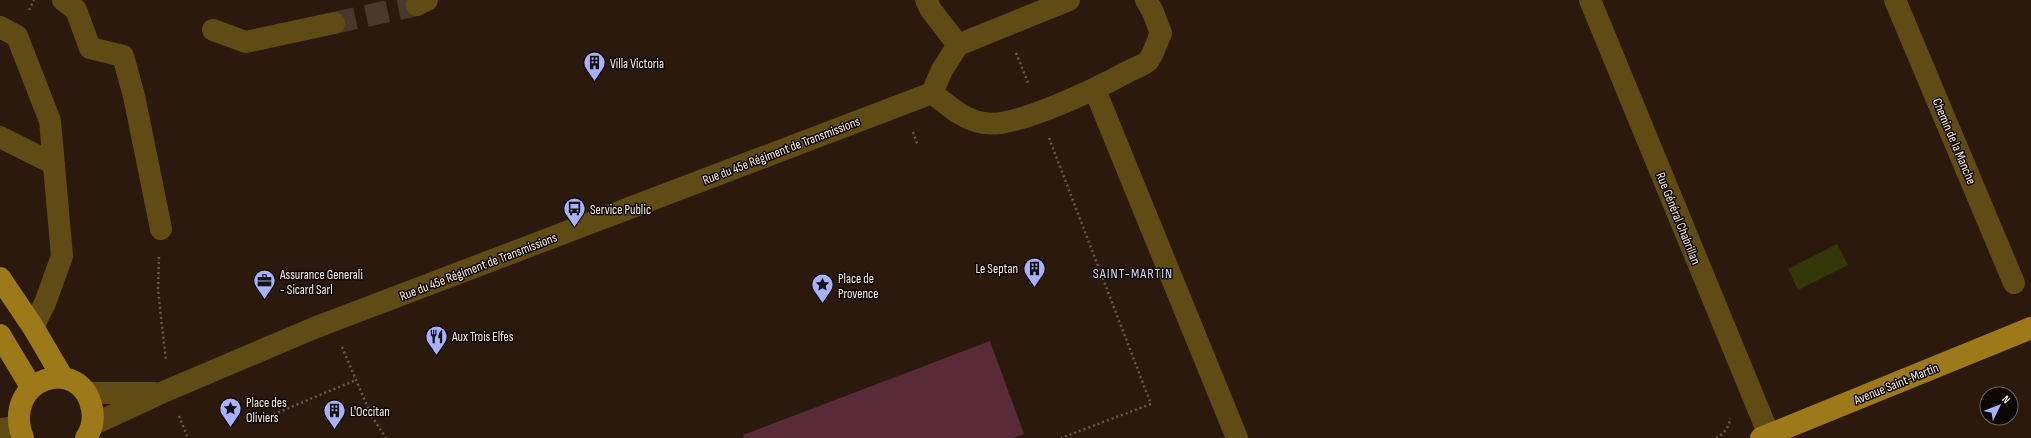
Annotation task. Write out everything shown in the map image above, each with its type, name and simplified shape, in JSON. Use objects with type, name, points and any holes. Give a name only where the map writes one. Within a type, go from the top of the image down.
[{"type":"main road","points":[[0,278],[33,327],[63,378]]},
{"type":"main road","name":"Avenue Saint-Martin","points":[[1765,436],[2031,328]]},
{"type":"main road","points":[[0,335],[30,385]]},
{"type":"main road","points":[[13,431],[20,397],[30,385],[40,380],[52,377],[63,378],[76,384],[86,393],[91,403],[93,414],[89,432]]},
{"type":"street","points":[[63,0],[76,10],[90,48],[123,56],[134,96],[161,229]]},
{"type":"street","points":[[926,0],[958,45]]},
{"type":"street","points":[[1069,0],[958,45],[942,70],[932,93],[959,114],[986,124],[1003,123],[1095,90],[1148,61],[1160,33],[1152,10],[1146,0]]},
{"type":"street","name":"Rue Général Chabrillan","points":[[1590,0],[1765,436]]},
{"type":"street","name":"Chemin de la Manche","points":[[1895,0],[2014,283]]},
{"type":"street","points":[[213,30],[246,42],[334,23]]},
{"type":"street","points":[[0,27],[17,36],[50,121],[62,256],[48,296],[33,327]]},
{"type":"street","points":[[1095,90],[1236,438]]},
{"type":"street","name":"Rue du 45e Régiment de Transmissions","points":[[89,432],[165,392],[331,322],[932,93]]},
{"type":"street","points":[[0,137],[54,164]]},
{"type":"street","points":[[86,393],[165,392]]},
{"type":"path","points":[[1006,25],[1151,404],[1061,438]]},
{"type":"path","points":[[161,229],[158,290],[165,392]]},
{"type":"path","points":[[331,322],[371,415],[386,438]]},
{"type":"path","points":[[255,422],[356,380]]},
{"type":"shaded area","points":[[1837,244],[1848,265],[1798,290],[1788,269]]},
{"type":"shaded area","points":[[990,341],[1024,434],[1013,438],[744,438],[743,435]]},
{"type":"tunnel","points":[[334,23],[417,5]]},
{"type":"place","name":"Villa Victoria","points":[[595,82]]},
{"type":"place","name":"Service Public","points":[[574,228]]},
{"type":"place","name":"Le Septan","points":[[1034,288]]},
{"type":"place","name":"Assurance Generali - Sicard Sarl","points":[[265,300]]},
{"type":"place","name":"Place de Provence","points":[[822,304]]},
{"type":"place","name":"Aux Trois Elfes","points":[[437,356]]},
{"type":"place","name":"Place des Oliviers","points":[[231,428]]},
{"type":"place","name":"L'Occitan","points":[[335,430]]},
{"type":"district","name":"SAINT-MARTIN","points":[[1133,273]]}]
